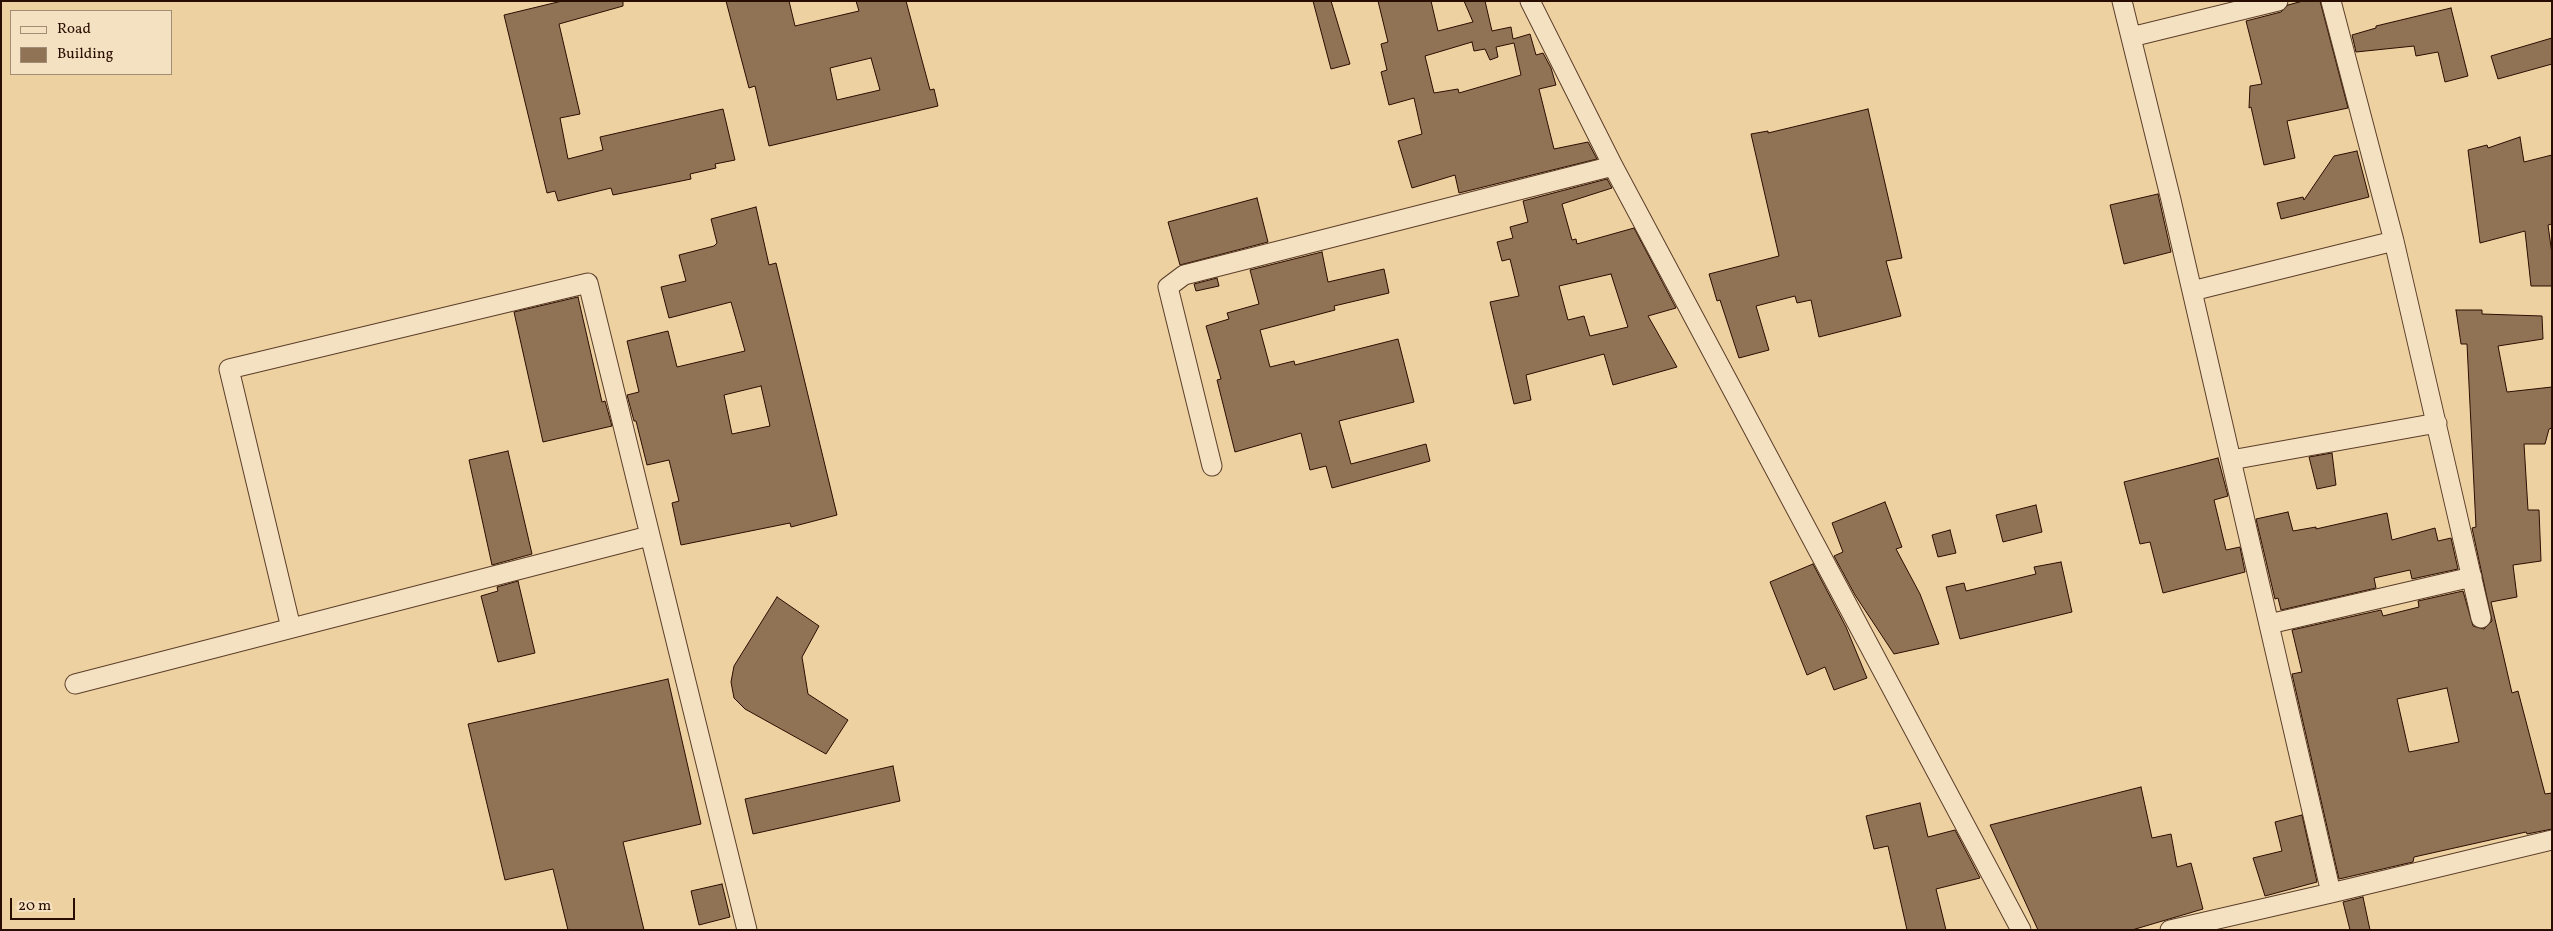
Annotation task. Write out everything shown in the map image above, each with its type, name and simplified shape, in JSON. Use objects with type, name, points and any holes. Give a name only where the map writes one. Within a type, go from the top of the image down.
[{"type":"street","points":[[1530,1],[1613,166],[2021,930]]},
{"type":"street","points":[[2122,1],[2192,291],[2331,893]]},
{"type":"street","points":[[2130,38],[2278,1]]},
{"type":"street","points":[[2331,1],[2394,241],[2481,618]]},
{"type":"street","points":[[1212,466],[1168,288],[1184,275],[1613,166]]},
{"type":"street","points":[[2192,291],[2394,241]]},
{"type":"street","points":[[291,628],[229,369],[588,283],[747,930]]},
{"type":"street","points":[[2231,460],[2437,423]]},
{"type":"street","points":[[75,684],[649,536]]},
{"type":"street","points":[[2269,624],[2472,577]]},
{"type":"street","points":[[2170,930],[2552,840]]},
{"type":"building","points":[[562,1],[623,1],[623,6],[559,24],[580,114],[560,118],[568,159],[603,150],[600,137],[723,109],[735,160],[715,164],[716,168],[690,174],[691,179],[613,195],[611,188],[558,201],[555,191],[547,193],[504,15]]},
{"type":"building","points":[[726,1],[789,1],[795,26],[859,11],[856,1],[906,1],[930,90],[934,89],[938,106],[769,146],[755,86],[749,88]],"holes":[[[871,58],[880,90],[837,100],[830,68]]]},
{"type":"building","points":[[1313,1],[1331,1],[1350,64],[1331,69]]},
{"type":"building","points":[[1378,1],[1431,1],[1438,31],[1473,22],[1464,1],[1485,1],[1492,31],[1511,27],[1513,39],[1530,34],[1536,55],[1543,53],[1551,68],[1556,85],[1539,89],[1554,149],[1588,142],[1597,159],[1459,193],[1455,175],[1412,188],[1398,141],[1422,134],[1414,98],[1389,105],[1381,72],[1387,70],[1381,44],[1388,42]],"holes":[[[1472,42],[1474,51],[1485,49],[1490,60],[1498,57],[1496,47],[1514,43],[1521,75],[1459,93],[1458,89],[1434,93],[1425,56]]]},
{"type":"building","points":[[2303,1],[2320,1],[2348,108],[2287,121],[2295,158],[2264,165],[2251,107],[2249,108],[2250,86],[2262,84],[2246,21],[2281,12],[2288,5]]},
{"type":"building","points":[[2451,8],[2468,76],[2445,82],[2438,52],[2416,56],[2414,46],[2356,52],[2352,35],[2376,28],[2376,26]]},
{"type":"building","points":[[2552,38],[2552,64],[2498,79],[2491,56]]},
{"type":"building","points":[[1868,109],[1902,258],[1886,261],[1901,316],[1819,337],[1811,300],[1797,303],[1795,296],[1756,306],[1769,350],[1739,358],[1720,300],[1717,301],[1709,274],[1779,256],[1751,134],[1768,131],[1768,133]]},
{"type":"building","points":[[2520,137],[2524,162],[2552,155],[2552,224],[2548,225],[2552,254],[2552,286],[2531,286],[2525,231],[2480,243],[2468,150],[2487,145],[2488,148]]},
{"type":"building","points":[[2357,151],[2369,197],[2281,219],[2277,203],[2303,197],[2304,200],[2334,156]]},
{"type":"building","points":[[1607,179],[1612,188],[1562,204],[1572,240],[1576,239],[1577,244],[1634,228],[1676,308],[1648,316],[1677,367],[1613,385],[1604,354],[1526,375],[1531,400],[1514,404],[1490,302],[1519,296],[1510,259],[1502,261],[1497,242],[1513,238],[1510,227],[1528,222],[1523,201]],"holes":[[[1611,274],[1628,327],[1590,336],[1584,316],[1568,320],[1559,286]]]},
{"type":"building","points":[[2158,194],[2171,252],[2124,264],[2110,205]]},
{"type":"building","points":[[1257,198],[1268,242],[1180,265],[1168,222]]},
{"type":"building","points":[[756,207],[769,265],[776,263],[837,515],[791,527],[790,523],[681,545],[672,503],[679,501],[669,460],[647,465],[636,421],[634,421],[627,395],[639,392],[627,341],[668,331],[677,367],[745,351],[731,302],[669,318],[661,287],[686,281],[679,255],[714,246],[717,243],[711,219]],"holes":[[[761,386],[770,426],[732,434],[724,395]]]},
{"type":"building","points":[[1322,252],[1328,282],[1384,269],[1389,293],[1334,306],[1335,310],[1260,330],[1270,367],[1294,361],[1295,365],[1398,339],[1414,402],[1339,421],[1351,464],[1426,444],[1430,461],[1332,488],[1326,466],[1310,470],[1301,433],[1235,452],[1217,380],[1221,379],[1206,326],[1229,319],[1227,313],[1259,304],[1250,270]]},
{"type":"building","points":[[1217,278],[1219,286],[1196,291],[1194,284]]},
{"type":"building","points":[[578,297],[602,402],[605,401],[612,426],[543,442],[514,312]]},
{"type":"building","points":[[2456,310],[2482,310],[2482,314],[2542,316],[2543,339],[2498,346],[2507,392],[2552,387],[2552,428],[2549,429],[2545,444],[2524,444],[2528,510],[2539,510],[2541,561],[2513,565],[2517,597],[2491,602],[2512,693],[2518,691],[2545,794],[2552,793],[2552,829],[2527,834],[2526,832],[2414,857],[2413,862],[2339,879],[2292,674],[2302,672],[2292,630],[2381,610],[2383,616],[2419,607],[2418,601],[2463,591],[2473,626],[2484,629],[2492,621],[2472,528],[2476,527],[2467,344],[2461,344]],"holes":[[[2447,688],[2459,742],[2409,752],[2397,699]]]},
{"type":"building","points":[[508,451],[532,554],[492,565],[469,460]]},
{"type":"building","points":[[2332,453],[2336,485],[2317,489],[2309,457]]},
{"type":"building","points":[[2218,458],[2228,496],[2214,500],[2226,550],[2240,547],[2245,572],[2163,593],[2150,542],[2140,544],[2124,482]]},
{"type":"building","points":[[1885,502],[1902,547],[1896,549],[1920,594],[1939,644],[1894,654],[1855,595],[1834,556],[1843,552],[1832,523]]},
{"type":"building","points":[[2036,505],[2042,532],[2003,542],[1996,515]]},
{"type":"building","points":[[2288,512],[2293,531],[2316,527],[2316,529],[2387,513],[2392,540],[2435,528],[2438,541],[2451,538],[2458,569],[2412,579],[2410,570],[2374,578],[2376,588],[2281,610],[2278,598],[2275,599],[2256,519]]},
{"type":"building","points":[[1950,530],[1956,553],[1938,557],[1932,535]]},
{"type":"building","points":[[2061,562],[2072,612],[1960,639],[1946,587],[1964,583],[1966,591],[2036,574],[2034,567]]},
{"type":"building","points":[[1813,564],[1846,627],[1867,678],[1834,690],[1825,667],[1807,675],[1770,582]]},
{"type":"building","points":[[518,581],[535,653],[498,662],[481,596],[498,591],[497,587]]},
{"type":"building","points":[[777,597],[819,626],[802,657],[808,694],[848,720],[826,754],[745,709],[734,698],[731,682],[734,666]]},
{"type":"building","points":[[668,679],[701,824],[623,842],[644,930],[568,930],[553,869],[505,880],[468,724]]},
{"type":"building","points":[[893,766],[900,801],[753,834],[745,799]]},
{"type":"building","points":[[2141,787],[2152,838],[2171,834],[2177,867],[2191,863],[2203,909],[2132,930],[2038,930],[1990,825]]},
{"type":"building","points":[[1920,803],[1928,837],[1955,830],[1980,878],[1936,889],[1946,930],[1907,930],[1888,846],[1874,849],[1866,816]]},
{"type":"building","points":[[2302,815],[2317,882],[2265,896],[2253,858],[2282,851],[2275,822]]},
{"type":"building","points":[[722,884],[730,917],[699,925],[691,891]]},
{"type":"building","points":[[2363,897],[2370,930],[2350,930],[2343,902]]}]
